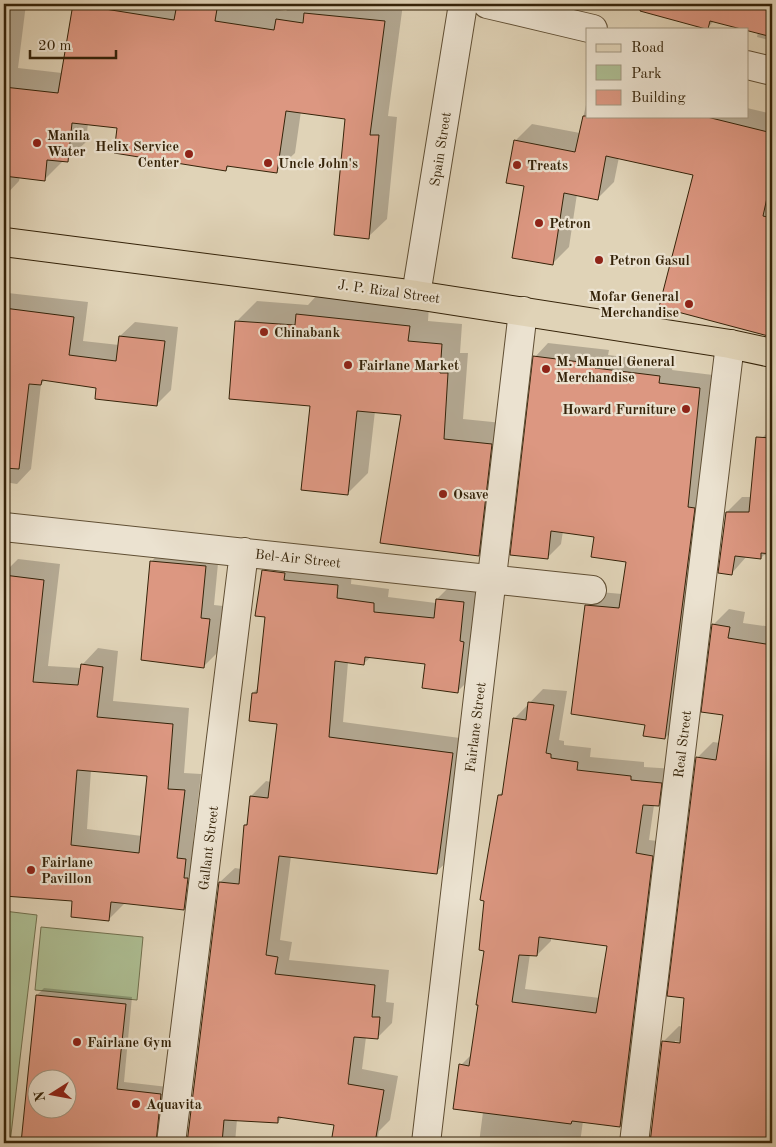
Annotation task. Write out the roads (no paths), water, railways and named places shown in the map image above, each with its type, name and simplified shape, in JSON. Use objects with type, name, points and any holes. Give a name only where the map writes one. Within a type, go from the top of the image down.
[{"type":"main road","name":"J. P. Rizal Street","points":[[4,242],[416,295],[730,344],[772,353]]},
{"type":"street","name":"Spain Street","points":[[416,295],[464,4]]},
{"type":"street","points":[[487,4],[589,28]]},
{"type":"street","points":[[748,65],[772,71]]},
{"type":"street","name":"Fairlane Street","points":[[426,1143],[523,311]]},
{"type":"street","name":"Real Street","points":[[634,1143],[730,344]]},
{"type":"street","name":"Bel-Air Street","points":[[4,527],[592,590]]},
{"type":"street","name":"Gallant Street","points":[[171,1143],[244,552]]},
{"type":"place","name":"Manila Water","points":[[37,143]]},
{"type":"place","name":"Helix Service Center","points":[[189,154]]},
{"type":"place","name":"Uncle John's","points":[[268,163]]},
{"type":"place","name":"Treats","points":[[517,165]]},
{"type":"place","name":"Petron","points":[[539,223]]},
{"type":"place","name":"Petron Gasul","points":[[599,260]]},
{"type":"place","name":"Mofar General Merchandise","points":[[689,304]]},
{"type":"place","name":"Chinabank","points":[[264,332]]},
{"type":"place","name":"Fairlane Market","points":[[348,365]]},
{"type":"place","name":"M. Manuel General Merchandise","points":[[546,369]]},
{"type":"place","name":"Howard Furniture","points":[[686,409]]},
{"type":"place","name":"Osave","points":[[443,494]]},
{"type":"place","name":"Fairlane Pavillon","points":[[31,870]]},
{"type":"place","name":"Fairlane Gym","points":[[77,1042]]},
{"type":"place","name":"Aquavita","points":[[136,1104]]}]
